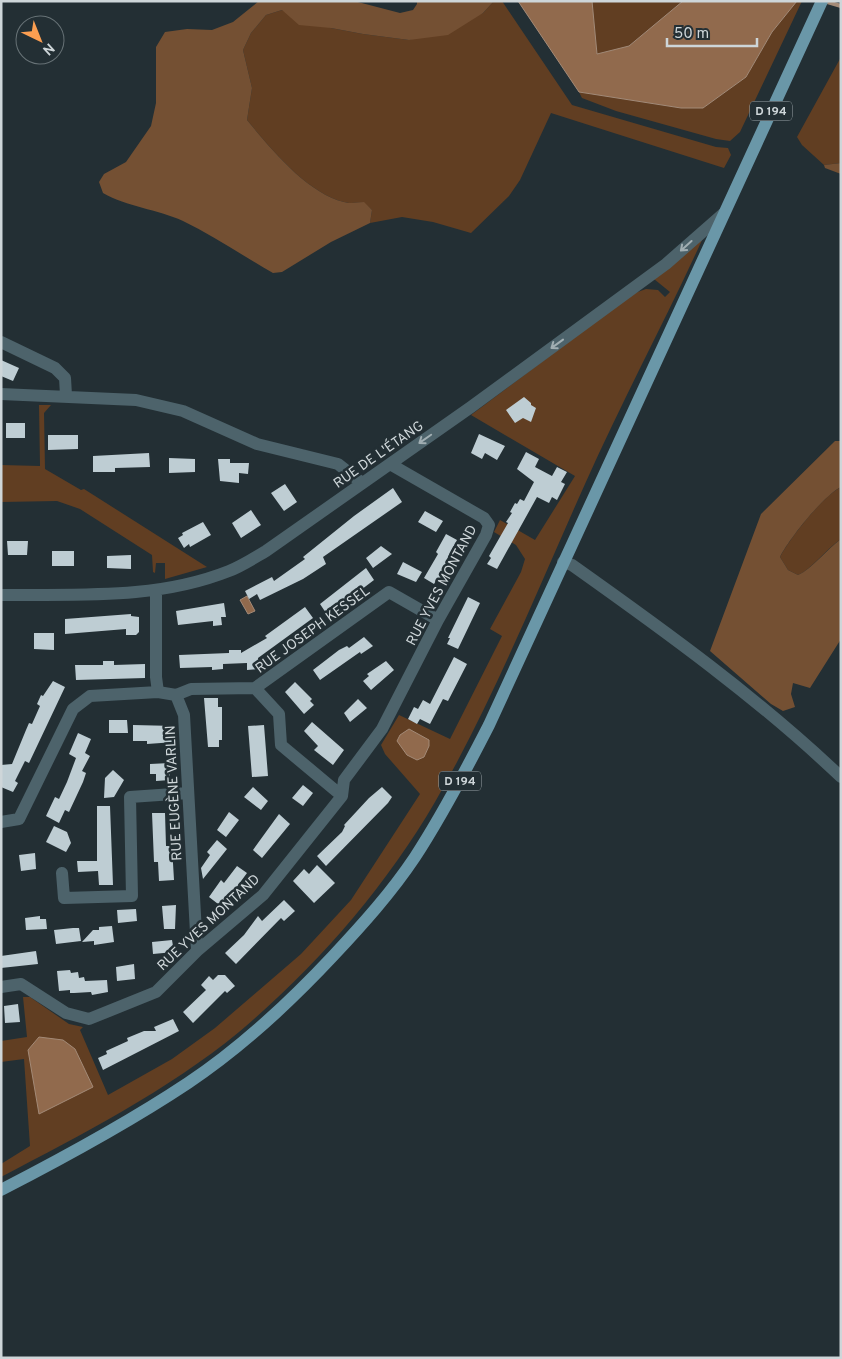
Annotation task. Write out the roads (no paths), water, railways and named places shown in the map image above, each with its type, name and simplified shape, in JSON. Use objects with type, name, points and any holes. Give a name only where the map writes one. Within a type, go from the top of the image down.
[{"type":"main road","name":"D 194","points":[[1,1190],[84,1146],[189,1083],[268,1022],[298,994],[358,929],[414,858],[450,801],[489,725],[820,4]]},
{"type":"street","name":"RUE DE L'ÉTANG","points":[[1,595],[156,591],[230,571],[266,551],[390,464],[666,264],[723,214]]},
{"type":"street","points":[[1,342],[55,368],[65,378],[66,396]]},
{"type":"street","points":[[1,394],[136,400],[182,412],[257,444],[338,464],[362,483]]},
{"type":"street","name":"RUE YVES MONTAND","points":[[1,987],[21,984],[66,1013],[89,1019],[156,992],[198,950],[263,895],[342,796],[344,780],[382,729],[438,620],[490,525],[484,518],[390,464]]},
{"type":"street","points":[[563,562],[572,565],[650,620],[738,686],[841,776]]},
{"type":"street","points":[[156,591],[156,677],[158,692]]},
{"type":"street","name":"RUE JOSEPH KESSEL","points":[[255,688],[389,592],[438,620]]},
{"type":"street","points":[[1,822],[20,819],[73,710],[90,696],[158,692],[176,695],[190,689],[255,688],[279,714],[280,745],[342,796]]},
{"type":"street","name":"RUE EUGÈNE VARLIN","points":[[176,695],[184,715],[198,950]]},
{"type":"street","points":[[62,873],[64,898],[132,896],[130,797],[188,793]]},
{"type":"waterway","points":[[824,1],[841,6]]}]
